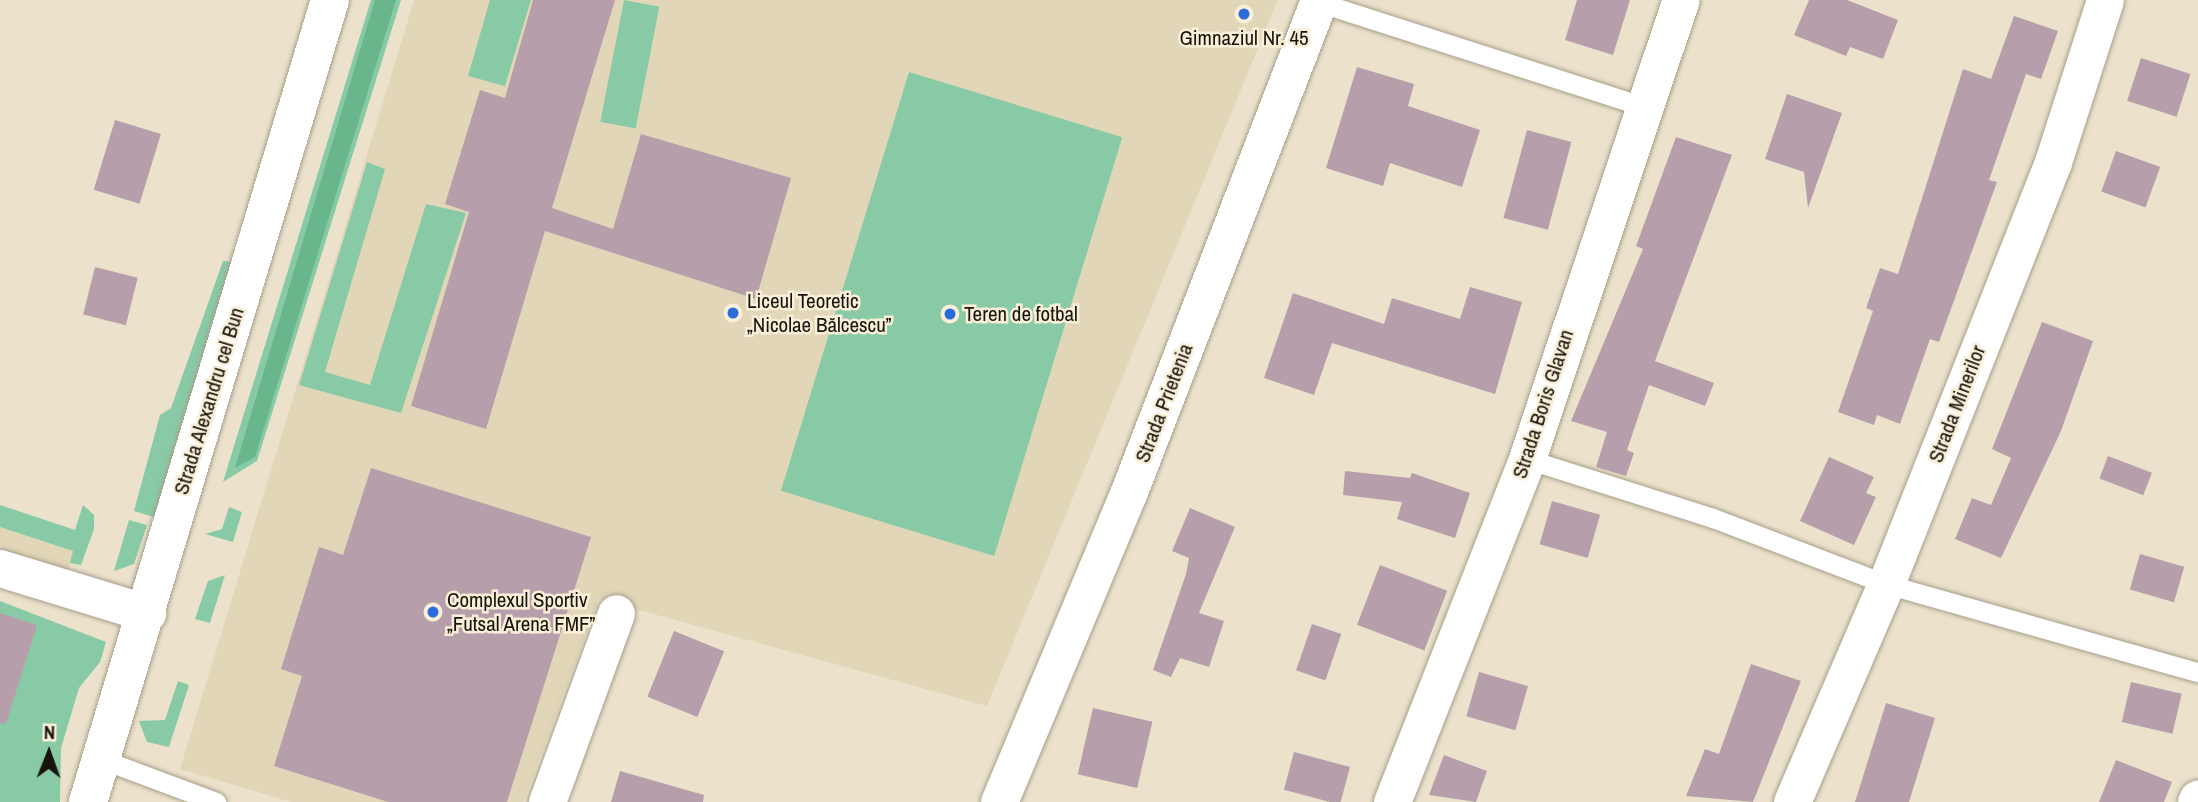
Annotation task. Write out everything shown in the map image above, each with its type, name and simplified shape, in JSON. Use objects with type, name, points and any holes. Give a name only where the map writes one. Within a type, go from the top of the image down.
[{"type":"street","name":"Strada Alexandru cel Bun","points":[[88,802],[330,0]]},
{"type":"street","name":"Strada Boris Glavan","points":[[1392,802],[1527,459],[1641,106],[1681,0]]},
{"type":"street","name":"Strada Minerilor","points":[[1792,802],[1886,584],[2053,162],[2105,0]]},
{"type":"street","name":"Strada Prietenia","points":[[999,802],[1128,494],[1319,1]]},
{"type":"street","points":[[0,568],[147,613]]},
{"type":"street","points":[[547,802],[616,613]]},
{"type":"lane","points":[[1319,1],[1641,106]]},
{"type":"lane","points":[[1527,459],[1713,519],[1886,584],[2198,673]]},
{"type":"lane","points":[[101,760],[216,802]]},
{"type":"shaded area","name":"Liceul Teoretic „Nicolae Bălcescu”","points":[[414,0],[1278,0],[987,706],[599,599],[523,802],[291,802],[180,769]]},
{"type":"shaded area","points":[[0,527],[74,551],[67,574],[0,552]]},
{"type":"green space","points":[[371,0],[401,0],[257,461],[223,482]]},
{"type":"green space","points":[[375,0],[396,0],[255,457],[235,468]]},
{"type":"green space","points":[[490,0],[531,0],[505,86],[468,76]]},
{"type":"green space","points":[[624,0],[659,7],[636,129],[600,122]]},
{"type":"green space","name":"Teren de fotbal","points":[[909,72],[1122,137],[994,556],[781,491]]},
{"type":"green space","points":[[367,162],[385,169],[325,372],[370,385],[426,204],[466,213],[401,413],[299,385]]},
{"type":"green space","points":[[223,261],[238,262],[160,519],[134,511],[160,415],[171,408]]},
{"type":"green space","points":[[0,505],[75,530],[83,505],[94,515],[94,529],[81,565],[70,563],[73,551],[0,527]]},
{"type":"green space","points":[[229,507],[242,512],[233,542],[205,534],[222,529]]},
{"type":"green space","points":[[129,520],[147,525],[134,564],[114,571]]},
{"type":"green space","points":[[225,575],[210,623],[195,619],[208,581]]},
{"type":"green space","points":[[0,601],[106,642],[100,662],[79,688],[61,748],[60,802],[0,802]]},
{"type":"green space","points":[[178,681],[189,685],[169,747],[147,742],[139,721],[165,720]]},
{"type":"building","points":[[533,0],[615,0],[552,208],[613,229],[641,134],[791,178],[756,299],[545,231],[486,429],[411,406],[469,212],[445,204],[480,90],[505,98]]},
{"type":"building","points":[[1577,0],[1630,0],[1613,55],[1565,40]]},
{"type":"building","points":[[1809,0],[1847,0],[1898,20],[1883,59],[1850,47],[1846,56],[1794,35]]},
{"type":"building","points":[[2014,16],[2058,31],[2041,79],[2026,74],[1989,180],[1997,182],[1939,342],[1930,339],[1900,424],[1877,415],[1874,425],[1838,412],[1873,311],[1866,308],[1880,268],[1898,274],[1963,69],[1991,79]]},
{"type":"building","points":[[2141,58],[2190,74],[2177,117],[2127,101]]},
{"type":"building","points":[[1357,67],[1414,84],[1408,106],[1480,130],[1462,187],[1390,163],[1383,186],[1326,168]]},
{"type":"building","points":[[1787,94],[1842,113],[1808,208],[1804,172],[1765,159]]},
{"type":"building","points":[[115,120],[161,134],[140,204],[94,190]]},
{"type":"building","points":[[1527,130],[1571,142],[1548,230],[1503,218]]},
{"type":"building","points":[[1676,137],[1732,155],[1655,361],[1714,383],[1705,406],[1649,385],[1627,450],[1634,453],[1626,476],[1596,467],[1607,432],[1571,421],[1643,249],[1636,246]]},
{"type":"building","points":[[2116,151],[2160,167],[2145,207],[2101,191]]},
{"type":"building","points":[[95,267],[138,278],[126,325],[83,315]]},
{"type":"building","points":[[1470,287],[1522,302],[1495,394],[1332,343],[1314,395],[1264,378],[1293,293],[1384,324],[1392,298],[1460,319]]},
{"type":"building","points":[[2042,322],[2093,341],[2061,431],[2001,558],[1955,539],[1972,498],[1991,505],[2011,458],[1992,449]]},
{"type":"building","points":[[2108,456],[2152,473],[2143,495],[2099,478]]},
{"type":"building","points":[[1829,457],[1874,477],[1866,493],[1876,497],[1854,545],[1800,521]]},
{"type":"building","name":"Complexul Sportiv „Futsal Arena FMF”","points":[[371,468],[591,537],[507,802],[388,802],[274,766],[302,676],[281,669],[319,547],[343,555]]},
{"type":"building","points":[[1345,471],[1410,478],[1412,473],[1470,493],[1455,538],[1397,519],[1402,502],[1343,495]]},
{"type":"building","points":[[1552,501],[1600,515],[1588,558],[1540,544]]},
{"type":"building","points":[[1190,508],[1235,527],[1199,613],[1224,621],[1209,667],[1180,658],[1171,677],[1153,670],[1186,574],[1189,558],[1172,551]]},
{"type":"building","points":[[2140,554],[2184,567],[2174,602],[2130,590]]},
{"type":"building","points":[[1380,565],[1447,591],[1424,651],[1357,625]]},
{"type":"building","points":[[0,613],[37,625],[6,724],[0,723]]},
{"type":"building","points":[[1312,624],[1341,634],[1325,680],[1296,670]]},
{"type":"building","points":[[674,631],[724,651],[697,717],[647,697]]},
{"type":"building","points":[[1751,664],[1801,681],[1753,802],[1686,796],[1705,749],[1719,754]]},
{"type":"building","points":[[1479,672],[1528,686],[1515,730],[1466,716]]},
{"type":"building","points":[[2131,682],[2182,694],[2172,734],[2122,722]]},
{"type":"building","points":[[1886,703],[1935,718],[1909,802],[1855,802]]},
{"type":"building","points":[[1093,708],[1152,722],[1137,788],[1078,774]]},
{"type":"building","points":[[1294,752],[1350,767],[1341,802],[1330,802],[1284,790]]},
{"type":"building","points":[[1444,755],[1487,771],[1476,802],[1429,795]]},
{"type":"building","points":[[2116,760],[2172,782],[2164,802],[2099,802]]},
{"type":"building","points":[[620,771],[704,795],[703,802],[611,802]]},
{"type":"place","name":"Gimnaziul Nr. 45","points":[[1244,14]]},
{"type":"place","name":"Liceul Teoretic „Nicolae Bălcescu”","points":[[733,313]]},
{"type":"place","name":"Teren de fotbal","points":[[950,314]]},
{"type":"place","name":"Complexul Sportiv „Futsal Arena FMF”","points":[[433,612]]}]
